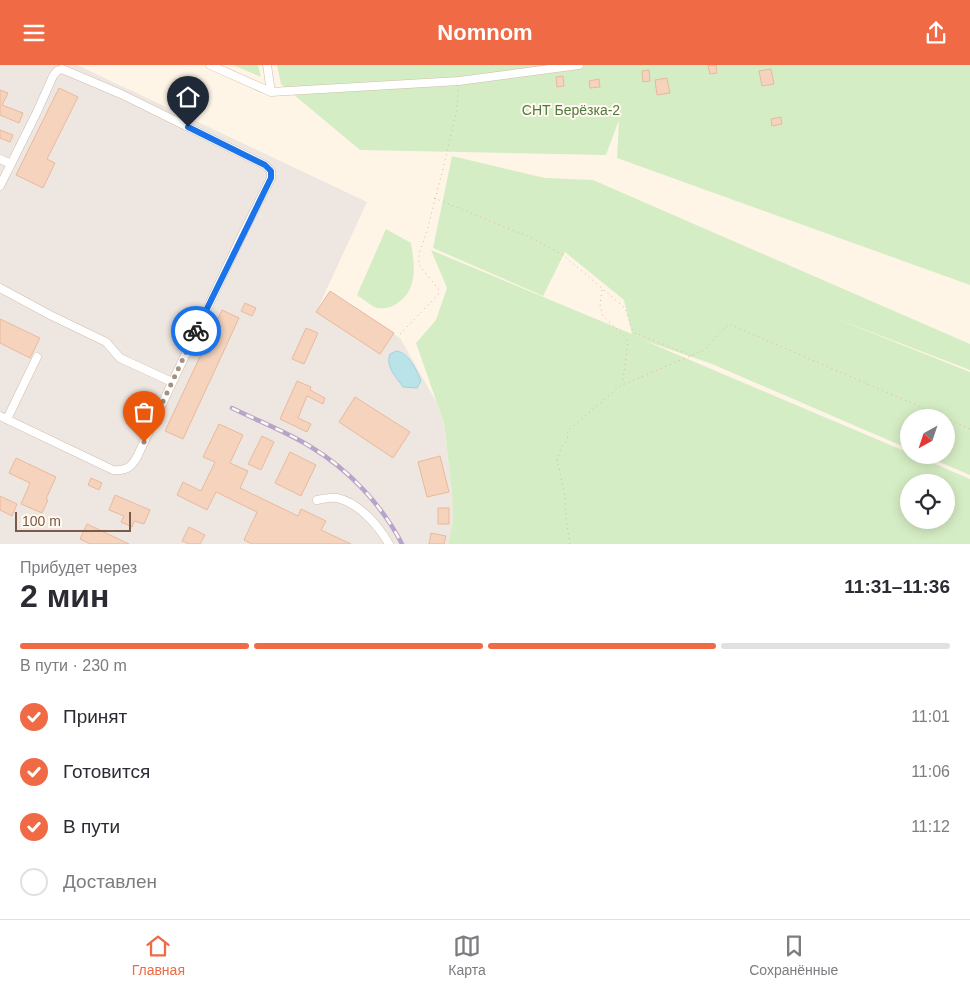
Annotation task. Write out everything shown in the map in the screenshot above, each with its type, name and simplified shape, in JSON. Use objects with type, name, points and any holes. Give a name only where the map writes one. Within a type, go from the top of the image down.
[{"type":"lane","points":[[210,65],[271,92],[459,81],[579,65]]},
{"type":"lane","points":[[267,65],[271,92]]},
{"type":"lane","points":[[0,186],[53,75],[62,69],[121,94],[265,165],[271,171],[271,178],[133,463],[123,471],[113,470],[4,418],[37,357]]},
{"type":"lane","points":[[0,159],[11,164]]},
{"type":"lane","points":[[0,288],[106,342],[120,358],[172,382]]},
{"type":"lane","points":[[317,501],[336,498],[350,504],[366,515],[383,533],[389,544]]},
{"type":"path","points":[[400,334],[438,295],[439,290],[436,285],[419,265],[419,254],[427,231],[457,109],[459,81]]},
{"type":"path","points":[[434,198],[532,238],[563,255],[625,308],[633,333],[692,356]]},
{"type":"path","points":[[603,289],[601,312],[628,342],[623,380],[626,383]]},
{"type":"path","points":[[570,544],[565,495],[556,460],[561,448],[567,441],[568,431],[620,386],[704,350],[729,324],[924,409]]},
{"type":"path","points":[[955,422],[970,429]]},
{"type":"shaded area","points":[[0,65],[77,65],[367,202],[318,308],[330,291],[400,338],[437,403],[444,423],[452,492],[453,520],[448,544],[0,544]]},
{"type":"green space","points":[[233,65],[258,65],[261,77]]},
{"type":"green space","name":"СНТ Берёзка-2","points":[[277,65],[970,65],[970,285],[617,158],[619,120],[606,155],[360,150],[281,84]]},
{"type":"green space","points":[[452,156],[545,178],[593,180],[970,344],[970,370],[832,317],[970,372],[970,475],[944,464],[955,464],[955,409],[900,409],[900,445],[712,364],[643,340],[900,449],[900,464],[935,464],[970,479],[970,544],[448,544],[453,520],[452,492],[444,423],[416,343],[436,320],[447,288],[431,250],[632,334],[624,300],[565,252],[543,296],[433,248]]},
{"type":"green space","points":[[386,229],[411,243],[414,269],[411,285],[403,299],[387,308],[377,308],[357,295]]},
{"type":"water","points":[[396,351],[409,358],[415,367],[421,381],[417,388],[403,387],[392,371],[389,358],[390,354]]},
{"type":"building","points":[[708,65],[716,65],[717,73],[710,74]]},
{"type":"building","points":[[771,69],[774,84],[762,86],[759,71]]},
{"type":"building","points":[[649,70],[650,81],[643,82],[642,71]]},
{"type":"building","points":[[563,76],[564,86],[557,87],[556,77]]},
{"type":"building","points":[[667,78],[670,93],[657,95],[655,80]]},
{"type":"building","points":[[599,79],[600,87],[590,88],[589,81]]},
{"type":"building","points":[[59,88],[78,97],[47,159],[55,163],[43,188],[16,175]]},
{"type":"building","points":[[0,90],[8,93],[2,105],[23,113],[19,123],[0,115]]},
{"type":"building","points":[[781,117],[782,124],[772,126],[771,119]]},
{"type":"building","points":[[0,130],[13,135],[10,142],[0,138]]},
{"type":"building","points":[[330,291],[394,333],[380,354],[316,312]]},
{"type":"building","points":[[245,303],[256,308],[252,316],[241,311]]},
{"type":"building","points":[[222,310],[239,318],[183,439],[165,431]]},
{"type":"building","points":[[0,319],[40,338],[30,358],[0,343]]},
{"type":"building","points":[[306,328],[318,333],[304,364],[292,359]]},
{"type":"building","points":[[297,381],[311,387],[310,390],[325,398],[323,404],[307,396],[298,418],[311,424],[307,432],[280,419]]},
{"type":"building","points":[[355,397],[410,432],[393,458],[339,422]]},
{"type":"building","points":[[219,424],[243,435],[230,463],[248,471],[240,488],[298,516],[301,509],[326,521],[321,530],[351,544],[252,544],[244,540],[257,512],[216,492],[207,510],[177,495],[183,482],[201,491],[215,462],[203,457]]},
{"type":"building","points":[[262,436],[274,442],[261,470],[248,464]]},
{"type":"building","points":[[290,452],[316,465],[301,496],[275,483]]},
{"type":"building","points":[[440,456],[449,492],[427,497],[418,462]]},
{"type":"building","points":[[16,458],[56,477],[42,513],[21,504],[30,483],[9,473]]},
{"type":"building","points":[[91,478],[102,483],[99,490],[88,485]]},
{"type":"building","points":[[115,495],[150,510],[144,524],[134,521],[132,527],[121,522],[124,516],[109,510]]},
{"type":"building","points":[[0,496],[17,504],[12,516],[0,510]]},
{"type":"building","points":[[438,508],[449,508],[449,524],[438,524]]},
{"type":"building","points":[[87,524],[129,544],[90,544],[80,539]]},
{"type":"building","points":[[189,527],[205,535],[200,544],[189,544],[182,541]]},
{"type":"building","points":[[431,533],[446,536],[444,544],[429,544]]},
{"type":"railway","points":[[232,408],[282,431],[325,456],[338,466],[374,502],[402,544]]},
{"type":"way so far","points":[[144,442],[196,331]]},
{"type":"route","points":[[188,127],[265,165],[271,171],[271,178],[196,331]]}]
